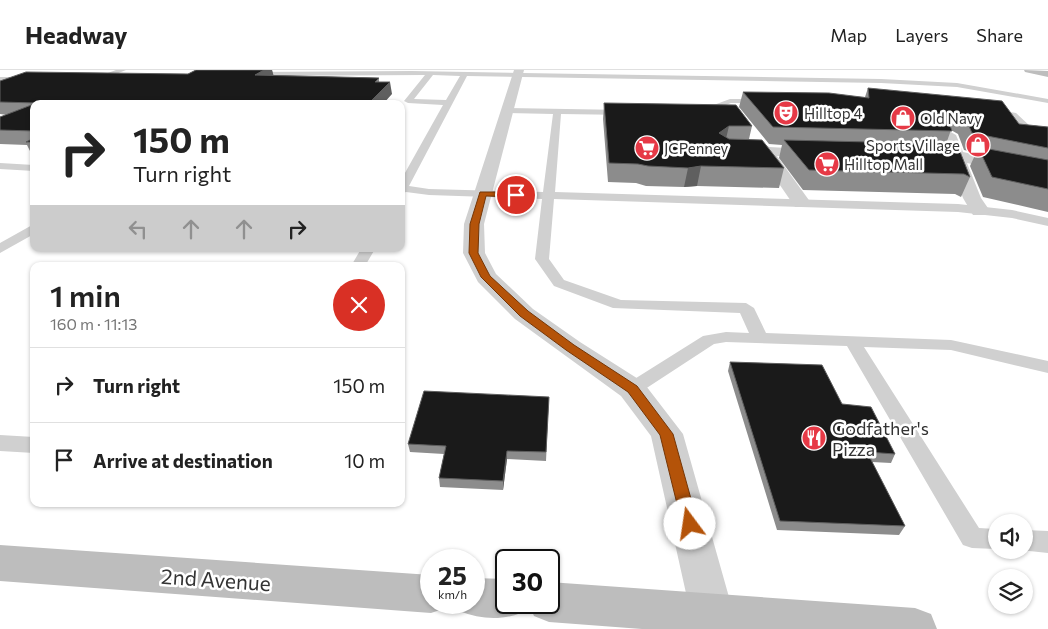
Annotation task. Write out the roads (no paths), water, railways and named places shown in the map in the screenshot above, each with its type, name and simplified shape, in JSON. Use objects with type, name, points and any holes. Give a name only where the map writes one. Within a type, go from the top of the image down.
[{"type":"main road","points":[[1029,70],[1048,74]]},
{"type":"main road","name":"2nd Avenue","points":[[0,563],[420,593]]},
{"type":"main road","points":[[560,603],[714,622],[915,629]]},
{"type":"street","points":[[518,72],[474,224],[474,253],[486,277],[524,314],[570,348],[632,389],[667,434],[714,622]]},
{"type":"street","points":[[750,131],[802,203]]},
{"type":"street","points":[[950,135],[980,210]]},
{"type":"street","points":[[725,150],[832,153]]},
{"type":"street","points":[[909,155],[957,156],[1048,175]]},
{"type":"lane","points":[[86,80],[96,80],[123,70]]},
{"type":"lane","points":[[244,74],[464,75],[518,72],[923,82],[958,85],[1048,102]]},
{"type":"lane","points":[[430,74],[408,101],[448,103]]},
{"type":"lane","points":[[405,183],[464,75]]},
{"type":"lane","points":[[0,79],[41,79]]},
{"type":"lane","points":[[0,87],[23,79]]},
{"type":"lane","points":[[691,115],[730,101],[775,100]]},
{"type":"lane","points":[[506,110],[634,113]]},
{"type":"lane","points":[[982,110],[1013,114],[1032,132],[1048,138]]},
{"type":"lane","points":[[557,112],[542,259],[559,283],[619,305],[746,308],[760,338]]},
{"type":"lane","points":[[0,166],[30,168]]},
{"type":"lane","points":[[405,189],[483,194],[980,210],[1012,214],[1048,222]]},
{"type":"lane","points":[[0,249],[30,230]]},
{"type":"lane","points":[[632,389],[709,340],[726,337],[951,344],[1048,367]]},
{"type":"lane","points":[[852,341],[972,538],[988,539]]},
{"type":"lane","points":[[0,443],[30,445]]},
{"type":"lane","points":[[1033,541],[1048,542]]},
{"type":"place","name":"Hilltop 4","points":[[786,113]]},
{"type":"place","name":"Old Navy","points":[[903,118]]},
{"type":"place","name":"Sports Village","points":[[978,145]]},
{"type":"place","name":"JCPenney","points":[[647,148]]},
{"type":"place","name":"Hilltop Mall","points":[[827,164]]},
{"type":"place","name":"Godfather's Pizza","points":[[814,438]]}]
